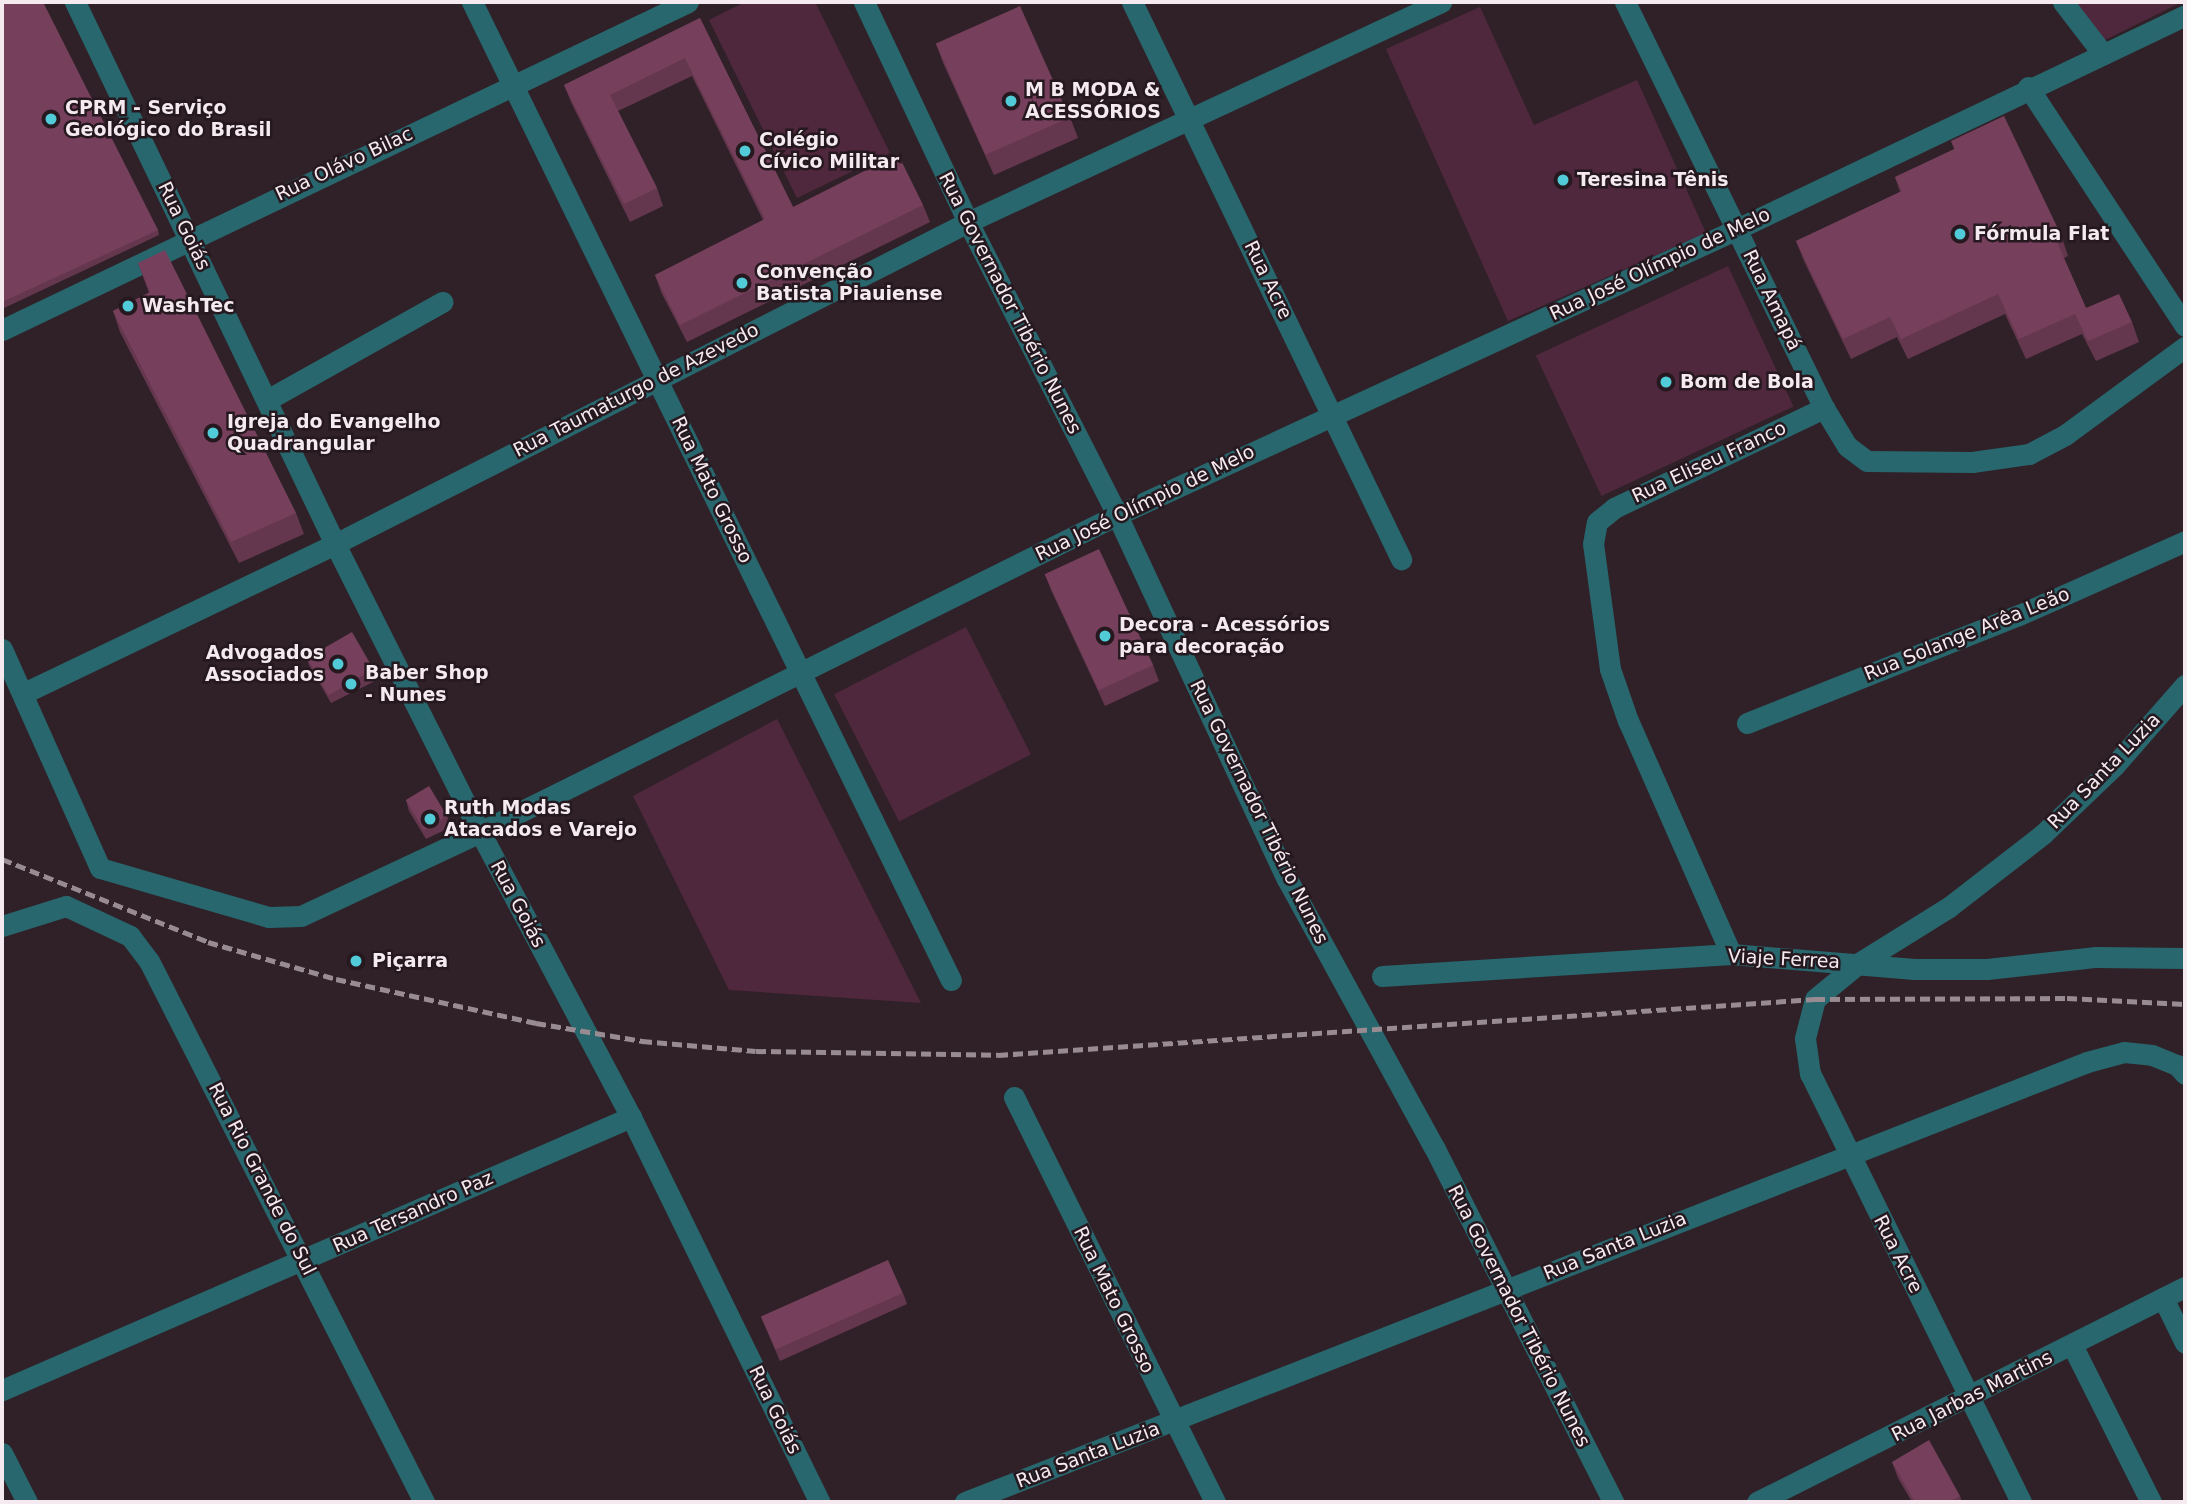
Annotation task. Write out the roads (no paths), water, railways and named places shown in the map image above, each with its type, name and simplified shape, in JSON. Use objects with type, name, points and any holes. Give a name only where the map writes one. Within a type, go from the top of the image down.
[{"type":"street","name":"Rua Goiás","points":[[75,2],[335,544],[480,832],[631,1117],[820,1502]]},
{"type":"street","name":"Rua Mato Grosso","points":[[471,2],[658,378],[951,980]]},
{"type":"street","name":"Rua Olávo Bilac","points":[[2,330],[189,238],[688,2]]},
{"type":"street","name":"Rua Governador Tibério Nunes","points":[[864,2],[968,222],[1117,514],[1287,879],[1434,1147],[1613,1502]]},
{"type":"street","name":"Rua Acre","points":[[1132,2],[1334,414],[1401,559]]},
{"type":"street","name":"Rua Taumaturgo de Azevedo","points":[[24,693],[335,544],[968,222],[1441,2]]},
{"type":"street","name":"Rua Amapá","points":[[1625,2],[1824,408],[1846,446],[1867,461],[1972,462],[2029,454],[2065,435],[2185,347]]},
{"type":"street","points":[[2063,2],[2103,54]]},
{"type":"street","name":"Rua José Olímpio de Melo","points":[[24,693],[100,868],[286,919],[301,916],[480,832],[1117,514],[1737,229],[2028,87],[2185,15]]},
{"type":"street","points":[[2028,87],[2185,326]]},
{"type":"street","points":[[267,400],[442,302]]},
{"type":"street","name":"Rua Eliseu Franco","points":[[1731,954],[1628,721],[1610,669],[1593,544],[1597,522],[1614,508],[1676,476],[1824,408]]},
{"type":"street","name":"Rua Solange Arêa Leão","points":[[1747,723],[2019,615],[2185,541]]},
{"type":"street","points":[[2,649],[24,693]]},
{"type":"street","name":"Rua Santa Luzia","points":[[1815,999],[1859,963],[1949,906],[2043,834],[2114,766],[2185,685]]},
{"type":"street","name":"Rua Rio Grande do Sul","points":[[2,926],[52,907],[81,911],[130,936],[149,961],[304,1259],[425,1502]]},
{"type":"street","name":"Viaje Ferrea","points":[[1382,976],[1731,954],[1987,969],[2096,957],[2185,958]]},
{"type":"street","name":"Rua Acre","points":[[1815,999],[1804,1054],[1848,1153],[2021,1502]]},
{"type":"street","name":"Rua Santa Luzia","points":[[965,1502],[1174,1422],[1848,1153],[2087,1062],[2124,1052],[2152,1055],[2176,1065],[2185,1074]]},
{"type":"street","name":"Rua Mato Grosso","points":[[1014,1097],[1215,1502]]},
{"type":"street","name":"Rua Tersandro Paz","points":[[2,1390],[631,1117]]},
{"type":"street","name":"Rua Jarbas Martins","points":[[1757,1502],[1971,1398],[2185,1287]]},
{"type":"street","points":[[2163,1298],[2185,1343]]},
{"type":"street","points":[[2072,1345],[2151,1502]]},
{"type":"street","points":[[2,1453],[27,1502]]},
{"type":"railway","points":[[2,859],[208,942],[336,979],[536,1023],[642,1041],[756,1051],[998,1055],[1815,999],[2067,998],[2185,1004]]},
{"type":"place","name":"M B MODA & ACESSÓRIOS","points":[[1011,101]]},
{"type":"place","name":"CPRM - Serviço Geológico do Brasil","points":[[51,119]]},
{"type":"place","name":"Colégio Cívico Militar","points":[[745,151]]},
{"type":"place","name":"Teresina Tênis","points":[[1563,180]]},
{"type":"place","name":"Fórmula Flat","points":[[1960,234]]},
{"type":"place","name":"Convenção Batista Piauiense","points":[[742,283]]},
{"type":"place","name":"WashTec","points":[[128,306]]},
{"type":"place","name":"Bom de Bola","points":[[1666,382]]},
{"type":"place","name":"Igreja do Evangelho Quadrangular","points":[[213,433]]},
{"type":"place","name":"Decora - Acessórios para decoração","points":[[1105,636]]},
{"type":"place","name":"Advogados Associados","points":[[338,664]]},
{"type":"place","name":"Baber Shop - Nunes","points":[[351,684]]},
{"type":"place","name":"Ruth Modas Atacados e Varejo","points":[[430,819]]},
{"type":"place","name":"Piçarra","points":[[356,961]]}]
